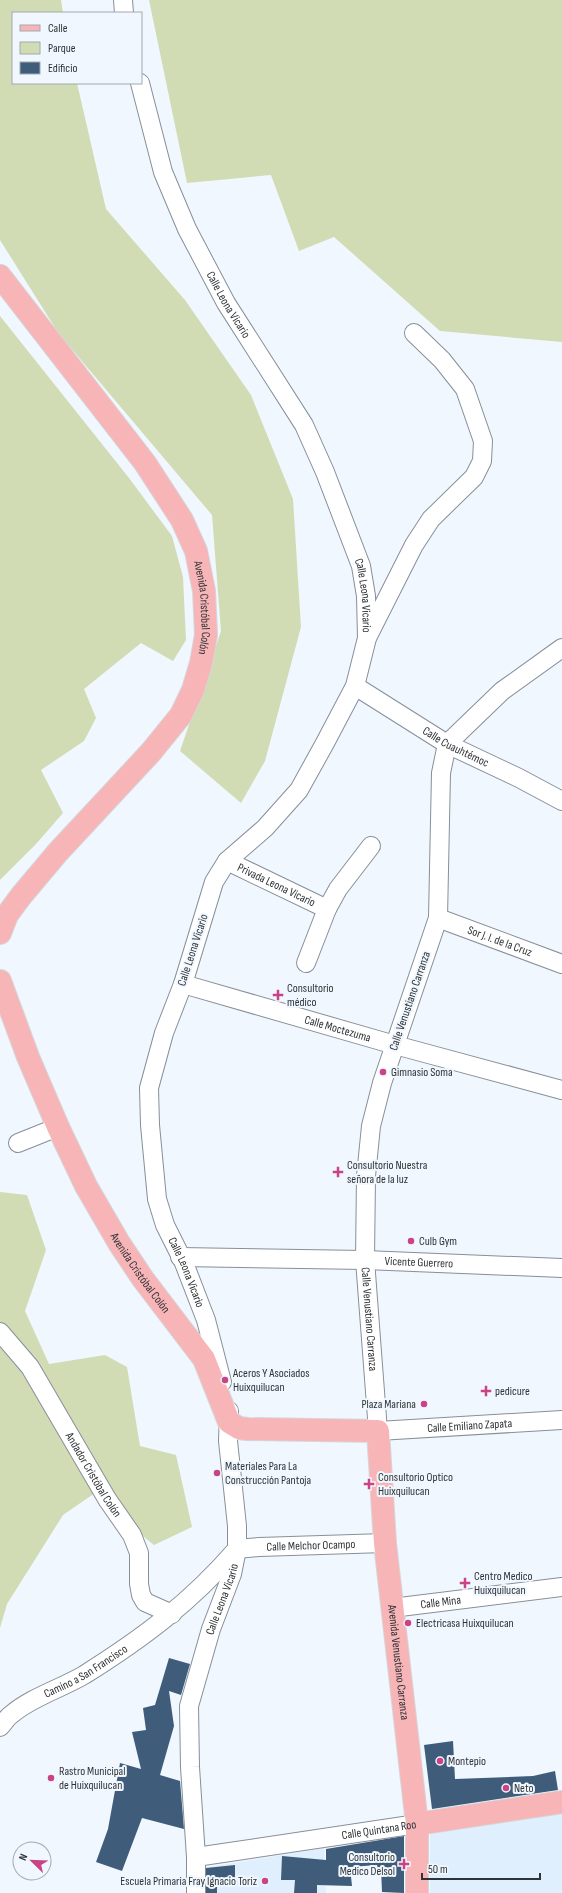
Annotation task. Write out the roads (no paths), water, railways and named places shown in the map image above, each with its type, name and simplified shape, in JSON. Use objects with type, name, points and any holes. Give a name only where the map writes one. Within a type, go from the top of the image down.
[{"type":"main road","name":"Avenida Cristóbal Colón","points":[[0,276],[145,463],[182,520],[196,551],[204,592],[206,635],[201,664],[193,690],[181,715],[151,752],[58,852],[30,885],[7,915],[0,933]]},
{"type":"main road","name":"Avenida Cristóbal Colón","points":[[0,982],[28,1058],[86,1186],[119,1243],[147,1285],[204,1359],[229,1422]]},
{"type":"main road","points":[[229,1422],[239,1428],[247,1429],[378,1431]]},
{"type":"main road","name":"Avenida Venustiano Carranza","points":[[378,1431],[385,1543],[417,1824],[416,1893]]},
{"type":"main road","name":"Calle Quintana Roo","points":[[417,1824],[562,1802]]},
{"type":"street","points":[[123,0],[124,12]]},
{"type":"street","name":"Calle Leona Vicario","points":[[140,84],[163,172],[187,229],[226,303],[304,425],[325,472],[361,566],[366,596],[367,638],[355,686],[299,790],[265,828],[227,861],[214,882],[183,984],[164,1033],[149,1088],[150,1125],[157,1199],[165,1225],[184,1263],[206,1320],[229,1412],[228,1441],[236,1526],[237,1549],[232,1574],[210,1629],[189,1706],[190,1767],[196,1857],[196,1893]]},
{"type":"street","points":[[367,638],[414,545],[431,519],[474,477],[482,461],[483,441],[465,389],[442,360],[414,333]]},
{"type":"street","points":[[447,744],[502,691],[562,648]]},
{"type":"street","name":"Calle Cuauhtémoc","points":[[355,686],[447,744],[519,778],[562,801]]},
{"type":"street","name":"Calle Venustiano Carranza","points":[[378,1431],[365,1260],[366,1176],[371,1126],[382,1083],[438,918],[441,773],[447,744]]},
{"type":"street","name":"Privada Leona Vicario","points":[[306,963],[327,909],[338,889],[371,846]]},
{"type":"street","name":"Privada Leona Vicario","points":[[227,861],[327,909]]},
{"type":"street","name":"Sor J. I. de la Cruz","points":[[438,918],[562,964]]},
{"type":"street","name":"Calle Moctezuma","points":[[183,984],[395,1045],[562,1090]]},
{"type":"street","points":[[18,1143],[58,1127]]},
{"type":"street","name":"Vicente Guerrero","points":[[180,1257],[365,1260],[562,1268]]},
{"type":"street","name":"Andador Cristóbal Colón","points":[[0,1332],[30,1367],[103,1492],[132,1535],[139,1553],[139,1584],[141,1595],[145,1602],[172,1614]]},
{"type":"street","name":"Calle Emiliano Zapata","points":[[378,1431],[562,1420]]},
{"type":"street","name":"Calle Melchor Ocampo","points":[[237,1549],[259,1546],[385,1543]]},
{"type":"street","points":[[172,1614],[206,1584],[237,1549]]},
{"type":"street","name":"Calle Mina","points":[[392,1608],[562,1587]]},
{"type":"street","name":"Camino a San Francisco","points":[[0,1727],[11,1714],[22,1706],[69,1684],[150,1632],[172,1614]]},
{"type":"street","name":"Calle Quintana Roo","points":[[196,1857],[417,1824]]},
{"type":"place","name":"Consultorio médico","points":[[278,995]]},
{"type":"place","name":"Gimnasio Soma","points":[[383,1072]]},
{"type":"place","name":"Consultorio Nuestra señora de la luz","points":[[338,1172]]},
{"type":"place","name":"Culb Gym","points":[[411,1241]]},
{"type":"place","name":"Aceros Y Asociados Huixquilucan","points":[[225,1380]]},
{"type":"place","name":"pedicure","points":[[486,1391]]},
{"type":"place","name":"Plaza Mariana","points":[[424,1404]]},
{"type":"place","name":"Materiales Para La Construcción Pantoja","points":[[217,1473]]},
{"type":"place","name":"Consultorio Optico Huixquilucan","points":[[369,1484]]},
{"type":"place","name":"Centro Medico Huixquilucan","points":[[465,1583]]},
{"type":"place","name":"Electricasa Huixquilucan","points":[[408,1623]]},
{"type":"place","name":"Montepio","points":[[440,1761]]},
{"type":"place","name":"Rastro Municipal de Huixquilucan","points":[[51,1778]]},
{"type":"place","name":"Neto","points":[[506,1788]]},
{"type":"place","name":"Consultorio Medico Delsol","points":[[404,1864]]},
{"type":"place","name":"Escuela Primaria Fray Ignacio Toriz","points":[[265,1881]]}]
